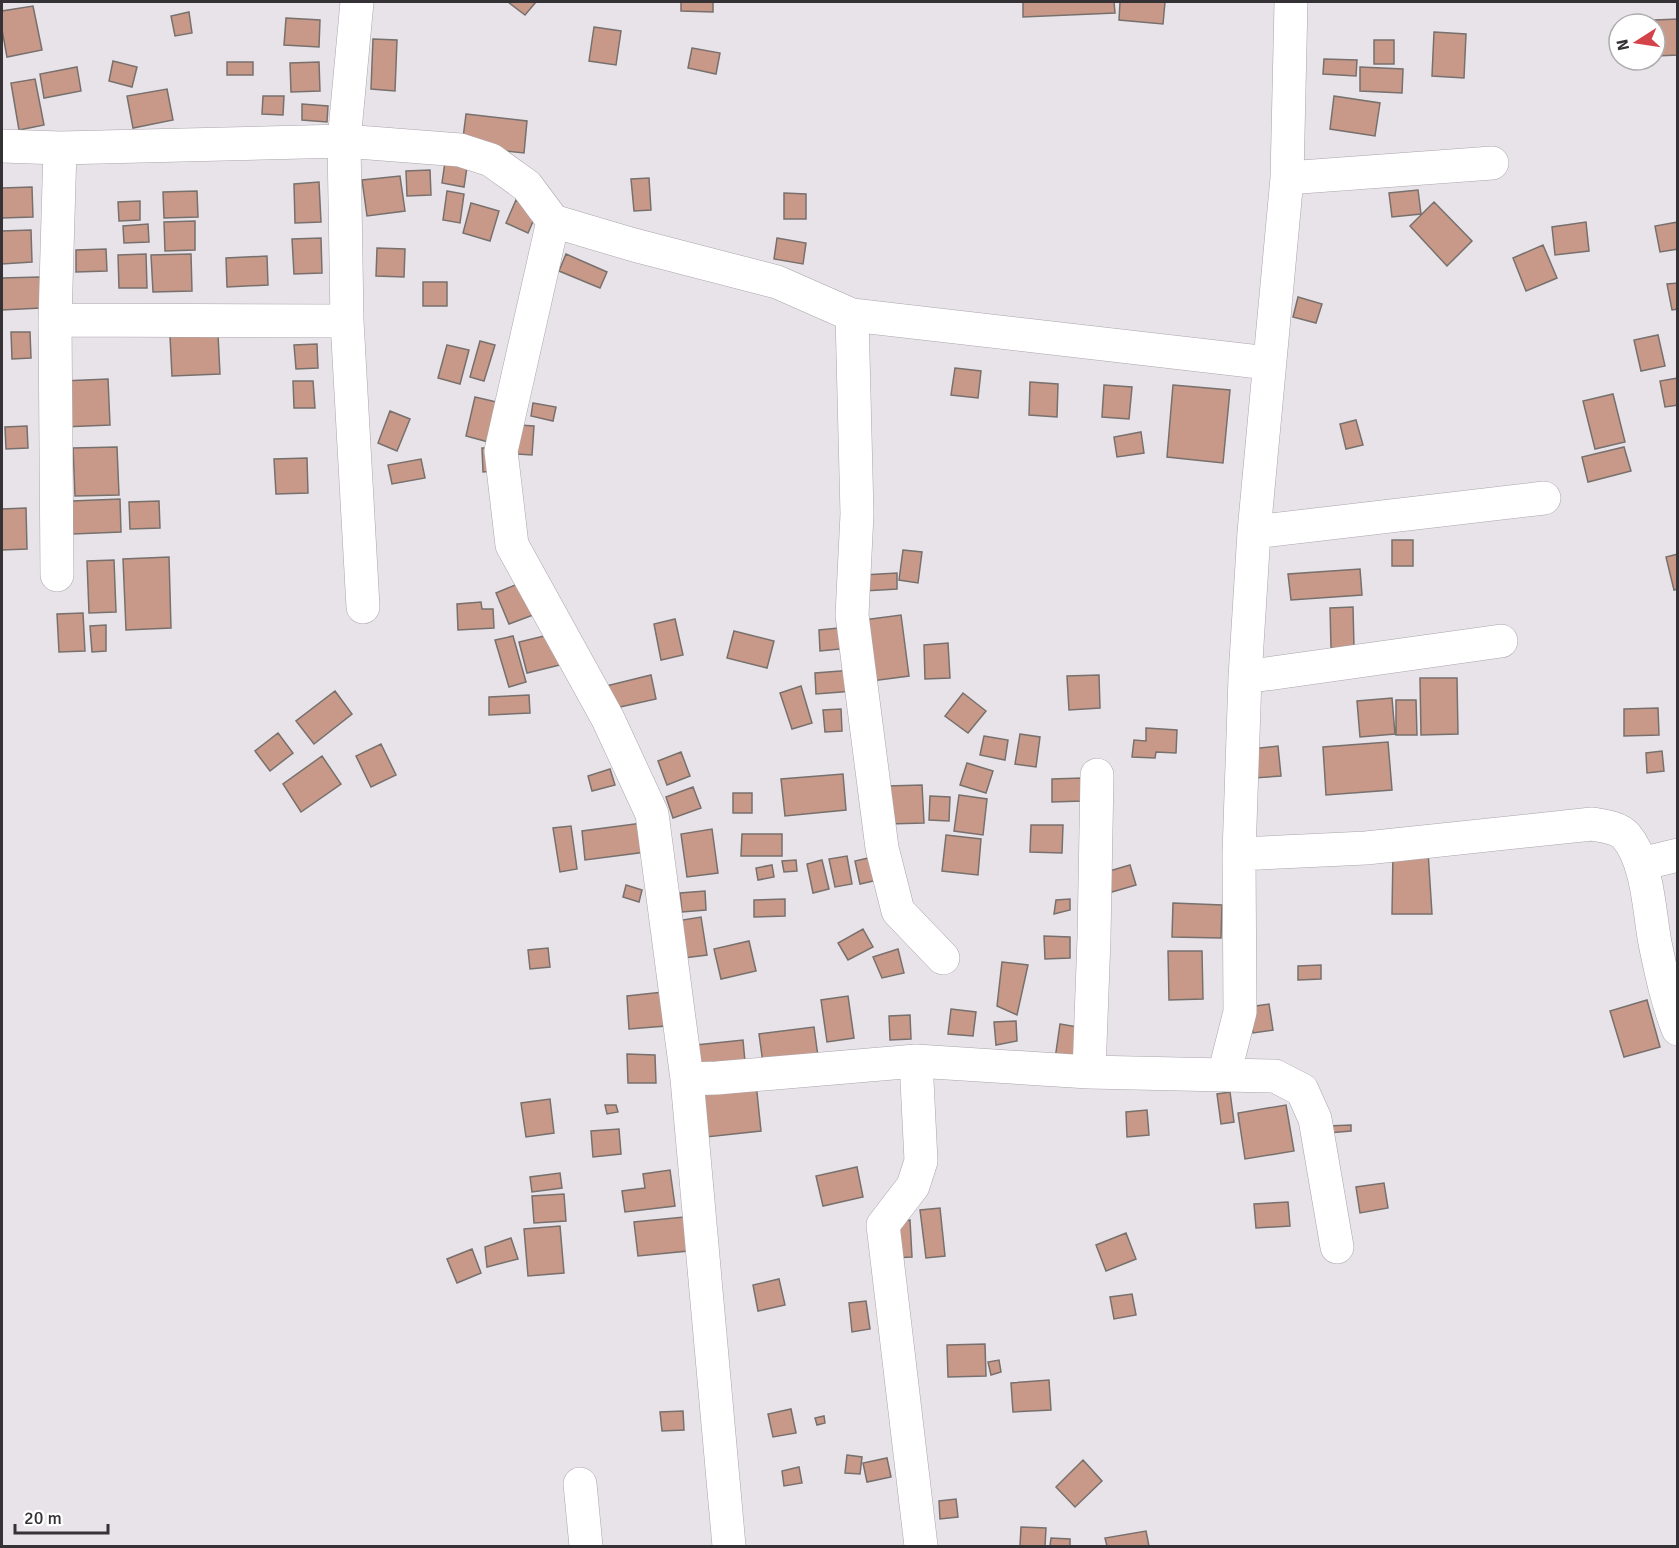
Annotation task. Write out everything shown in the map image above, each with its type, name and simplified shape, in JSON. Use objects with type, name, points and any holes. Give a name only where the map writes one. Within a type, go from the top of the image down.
[{"type":"street","points":[[357,2],[344,141],[347,321],[363,607]]},
{"type":"street","points":[[1224,1074],[1240,1012],[1239,854],[1245,677],[1268,363],[1287,178],[1291,2]]},
{"type":"street","points":[[2,146],[60,148],[344,141],[460,150],[491,160],[527,186],[553,221],[634,245],[777,282],[852,315],[1268,363]]},
{"type":"street","points":[[57,575],[55,320],[60,148]]},
{"type":"street","points":[[1287,178],[1492,163]]},
{"type":"street","points":[[553,221],[501,451],[512,545],[608,719],[652,814],[687,1078],[729,1546]]},
{"type":"street","points":[[852,315],[856,514],[852,615],[882,848],[898,911],[943,958]]},
{"type":"street","points":[[55,320],[347,321]]},
{"type":"street","points":[[1254,532],[1544,498]]},
{"type":"street","points":[[1245,677],[1502,641]]},
{"type":"street","points":[[1089,1072],[1097,775]]},
{"type":"street","points":[[1239,854],[1366,848],[1592,824],[1613,828],[1626,836],[1641,864],[1658,956],[1677,1029]]},
{"type":"street","points":[[1641,864],[1677,855]]},
{"type":"street","points":[[687,1078],[717,1078],[916,1061],[1089,1072],[1275,1076],[1302,1090],[1315,1119],[1337,1247]]},
{"type":"street","points":[[916,1061],[921,1161],[913,1186],[883,1225],[921,1546]]},
{"type":"street","points":[[580,1484],[586,1546]]},
{"type":"building","points":[[508,2],[536,2],[525,15]]},
{"type":"building","points":[[681,2],[713,2],[713,12],[681,11]]},
{"type":"building","points":[[1023,2],[1114,2],[1115,13],[1023,17]]},
{"type":"building","points":[[1120,2],[1165,2],[1163,24],[1119,20]]},
{"type":"building","points":[[33,6],[42,50],[7,57],[2,30],[2,11]]},
{"type":"building","points":[[189,12],[192,33],[175,36],[171,16]]},
{"type":"building","points":[[286,18],[320,20],[319,47],[284,45]]},
{"type":"building","points":[[1667,19],[1678,19],[1678,55],[1667,56]]},
{"type":"building","points":[[594,27],[621,31],[616,65],[589,61]]},
{"type":"building","points":[[1434,32],[1466,34],[1464,78],[1432,76]]},
{"type":"building","points":[[373,39],[397,40],[395,91],[371,89]]},
{"type":"building","points":[[1374,40],[1394,40],[1394,64],[1374,64]]},
{"type":"building","points":[[692,48],[720,53],[716,74],[688,68]]},
{"type":"building","points":[[1324,59],[1357,60],[1356,76],[1323,74]]},
{"type":"building","points":[[113,61],[137,67],[132,87],[109,81]]},
{"type":"building","points":[[227,62],[253,62],[253,75],[227,75]]},
{"type":"building","points":[[319,62],[320,91],[291,92],[290,63]]},
{"type":"building","points":[[77,67],[81,91],[44,98],[40,74]]},
{"type":"building","points":[[1360,67],[1403,69],[1402,93],[1360,91]]},
{"type":"building","points":[[35,79],[44,125],[19,130],[11,83]]},
{"type":"building","points":[[167,89],[173,120],[133,128],[127,96]]},
{"type":"building","points":[[263,96],[284,96],[283,115],[262,114]]},
{"type":"building","points":[[1334,96],[1380,103],[1375,136],[1330,129]]},
{"type":"building","points":[[302,104],[328,106],[327,122],[302,120]]},
{"type":"building","points":[[466,114],[527,121],[524,153],[462,146]]},
{"type":"building","points":[[445,162],[467,167],[464,187],[442,183]]},
{"type":"building","points":[[430,170],[431,195],[407,196],[406,171]]},
{"type":"building","points":[[400,176],[405,211],[367,216],[362,180]]},
{"type":"building","points":[[649,178],[651,210],[634,211],[631,179]]},
{"type":"building","points":[[319,182],[321,222],[295,223],[294,184]]},
{"type":"building","points":[[32,187],[33,217],[2,218],[2,188]]},
{"type":"building","points":[[1418,190],[1421,214],[1392,217],[1389,193]]},
{"type":"building","points":[[197,191],[198,217],[164,218],[163,192]]},
{"type":"building","points":[[447,191],[464,194],[460,223],[443,220]]},
{"type":"building","points":[[784,193],[806,194],[806,219],[784,219]]},
{"type":"building","points":[[516,200],[538,210],[528,233],[506,223]]},
{"type":"building","points":[[140,201],[140,220],[119,221],[118,202]]},
{"type":"building","points":[[1434,202],[1472,241],[1447,266],[1410,226]]},
{"type":"building","points":[[471,203],[499,211],[490,241],[463,233]]},
{"type":"building","points":[[195,221],[195,250],[165,251],[164,222]]},
{"type":"building","points":[[1586,222],[1589,251],[1555,255],[1552,227]]},
{"type":"building","points":[[1678,222],[1678,249],[1660,252],[1655,226]]},
{"type":"building","points":[[148,224],[149,242],[124,243],[123,226]]},
{"type":"building","points":[[31,230],[32,262],[2,264],[2,231]]},
{"type":"building","points":[[321,238],[322,273],[294,274],[292,239]]},
{"type":"building","points":[[777,238],[806,243],[803,264],[774,259]]},
{"type":"building","points":[[1543,245],[1557,278],[1526,291],[1513,258]]},
{"type":"building","points":[[377,248],[405,249],[404,277],[376,276]]},
{"type":"building","points":[[106,249],[107,271],[76,272],[76,250]]},
{"type":"building","points":[[146,254],[147,288],[119,288],[118,255]]},
{"type":"building","points":[[191,254],[192,291],[153,292],[151,255]]},
{"type":"building","points":[[566,254],[607,272],[600,288],[559,271]]},
{"type":"building","points":[[267,256],[268,285],[227,287],[226,258]]},
{"type":"building","points":[[40,277],[41,308],[2,310],[2,278]]},
{"type":"building","points":[[423,282],[447,282],[447,306],[423,306]]},
{"type":"building","points":[[1678,283],[1678,309],[1672,310],[1667,284]]},
{"type":"building","points":[[1298,297],[1322,304],[1316,323],[1293,317]]},
{"type":"building","points":[[11,332],[30,332],[31,358],[12,359]]},
{"type":"building","points":[[218,334],[220,374],[172,376],[170,336]]},
{"type":"building","points":[[1658,335],[1665,366],[1641,371],[1634,340]]},
{"type":"building","points":[[480,341],[495,345],[484,381],[470,377]]},
{"type":"building","points":[[317,344],[318,368],[296,369],[294,345]]},
{"type":"building","points":[[447,345],[469,350],[460,384],[438,378]]},
{"type":"building","points":[[955,368],[981,371],[978,398],[951,395]]},
{"type":"building","points":[[1678,378],[1678,405],[1665,407],[1660,381]]},
{"type":"building","points":[[108,379],[110,425],[63,427],[62,381]]},
{"type":"building","points":[[293,381],[313,381],[315,408],[294,408]]},
{"type":"building","points":[[1030,382],[1058,384],[1057,417],[1029,415]]},
{"type":"building","points":[[1104,385],[1132,387],[1129,419],[1102,417]]},
{"type":"building","points":[[1173,385],[1230,390],[1223,463],[1167,457]]},
{"type":"building","points":[[1613,394],[1625,442],[1595,449],[1583,401]]},
{"type":"building","points":[[475,397],[501,403],[492,443],[466,436]]},
{"type":"building","points":[[533,403],[556,407],[553,421],[531,416]]},
{"type":"building","points":[[390,411],[410,419],[397,451],[378,443]]},
{"type":"building","points":[[1356,420],[1363,445],[1346,449],[1340,424]]},
{"type":"building","points":[[519,425],[534,426],[532,455],[517,454]]},
{"type":"building","points":[[27,426],[28,448],[6,449],[5,427]]},
{"type":"building","points":[[1141,432],[1144,453],[1117,457],[1114,437]]},
{"type":"building","points":[[117,447],[119,495],[75,496],[73,448]]},
{"type":"building","points":[[1624,447],[1631,471],[1588,482],[1582,457]]},
{"type":"building","points":[[482,448],[493,448],[494,471],[483,472]]},
{"type":"building","points":[[307,458],[308,493],[276,494],[274,459]]},
{"type":"building","points":[[421,459],[425,478],[392,484],[388,465]]},
{"type":"building","points":[[120,499],[121,532],[73,534],[72,501]]},
{"type":"building","points":[[159,501],[160,528],[130,529],[129,502]]},
{"type":"building","points":[[26,508],[27,549],[2,550],[2,509]]},
{"type":"building","points":[[1392,540],[1413,540],[1413,566],[1392,566]]},
{"type":"building","points":[[903,550],[922,552],[918,583],[899,580]]},
{"type":"building","points":[[1678,554],[1678,589],[1674,590],[1666,557]]},
{"type":"building","points":[[169,557],[171,628],[126,630],[123,559]]},
{"type":"building","points":[[114,560],[116,612],[89,613],[87,561]]},
{"type":"building","points":[[1360,569],[1362,595],[1291,600],[1288,574]]},
{"type":"building","points":[[897,573],[897,589],[864,591],[863,575]]},
{"type":"building","points":[[520,583],[533,615],[509,624],[496,593]]},
{"type":"building","points":[[481,602],[482,609],[493,609],[494,628],[458,630],[457,604]]},
{"type":"building","points":[[1353,607],[1354,648],[1331,648],[1330,608]]},
{"type":"building","points":[[83,613],[85,651],[59,652],[57,614]]},
{"type":"building","points":[[901,615],[909,676],[864,682],[856,621]]},
{"type":"building","points":[[675,619],[683,655],[661,660],[654,624]]},
{"type":"building","points":[[106,625],[106,651],[92,652],[90,626]]},
{"type":"building","points":[[849,627],[850,648],[820,651],[819,630]]},
{"type":"building","points":[[734,631],[774,641],[767,668],[727,658]]},
{"type":"building","points":[[557,633],[564,664],[527,673],[519,642]]},
{"type":"building","points":[[513,636],[526,682],[509,687],[495,640]]},
{"type":"building","points":[[948,643],[950,678],[925,679],[924,645]]},
{"type":"building","points":[[853,670],[854,691],[816,694],[815,673]]},
{"type":"building","points":[[651,675],[656,699],[611,709],[606,686]]},
{"type":"building","points":[[1099,675],[1100,708],[1069,710],[1067,676]]},
{"type":"building","points":[[1420,678],[1457,678],[1458,734],[1421,735]]},
{"type":"building","points":[[801,686],[812,723],[792,729],[780,693]]},
{"type":"building","points":[[335,691],[352,714],[314,744],[296,721]]},
{"type":"building","points":[[963,693],[986,711],[968,733],[945,716]]},
{"type":"building","points":[[529,695],[530,713],[489,715],[489,697]]},
{"type":"building","points":[[1392,698],[1395,734],[1360,737],[1357,701]]},
{"type":"building","points":[[1396,700],[1416,700],[1417,735],[1396,735]]},
{"type":"building","points":[[1658,708],[1659,735],[1624,736],[1624,709]]},
{"type":"building","points":[[841,709],[842,731],[825,732],[823,710]]},
{"type":"building","points":[[1146,728],[1177,730],[1176,753],[1156,752],[1155,758],[1132,757],[1134,740],[1146,741]]},
{"type":"building","points":[[278,733],[293,753],[270,771],[255,751]]},
{"type":"building","points":[[1020,734],[1040,737],[1036,767],[1015,764]]},
{"type":"building","points":[[984,736],[1008,740],[1005,760],[980,755]]},
{"type":"building","points":[[1388,742],[1392,790],[1326,795],[1323,747]]},
{"type":"building","points":[[381,744],[396,775],[371,787],[356,756]]},
{"type":"building","points":[[1278,746],[1281,776],[1254,778],[1251,749]]},
{"type":"building","points":[[1662,751],[1664,771],[1647,773],[1646,753]]},
{"type":"building","points":[[681,752],[690,776],[667,785],[658,761]]},
{"type":"building","points":[[322,756],[341,784],[301,812],[283,784]]},
{"type":"building","points":[[967,763],[993,771],[986,793],[960,785]]},
{"type":"building","points":[[610,769],[615,785],[592,791],[588,776]]},
{"type":"building","points":[[843,774],[846,810],[785,816],[781,779]]},
{"type":"building","points":[[1082,778],[1082,801],[1052,802],[1052,779]]},
{"type":"building","points":[[922,785],[924,823],[888,824],[887,786]]},
{"type":"building","points":[[693,787],[701,808],[673,818],[666,797]]},
{"type":"building","points":[[733,793],[752,793],[752,813],[733,813]]},
{"type":"building","points":[[959,795],[987,799],[983,835],[954,831]]},
{"type":"building","points":[[930,796],[950,797],[949,821],[929,820]]},
{"type":"building","points":[[642,823],[646,852],[585,860],[582,831]]},
{"type":"building","points":[[1031,825],[1063,825],[1062,853],[1030,852]]},
{"type":"building","points":[[571,826],[577,869],[560,872],[553,828]]},
{"type":"building","points":[[712,829],[718,873],[687,877],[681,834]]},
{"type":"building","points":[[742,834],[782,834],[782,856],[741,856]]},
{"type":"building","points":[[946,835],[981,839],[978,875],[942,871]]},
{"type":"building","points":[[1428,851],[1432,914],[1392,914],[1393,852]]},
{"type":"building","points":[[847,856],[852,884],[835,887],[829,859]]},
{"type":"building","points":[[877,856],[882,879],[860,884],[855,861]]},
{"type":"building","points":[[796,860],[797,871],[784,872],[782,861]]},
{"type":"building","points":[[822,860],[829,889],[813,893],[807,864]]},
{"type":"building","points":[[772,865],[774,877],[758,880],[756,868]]},
{"type":"building","points":[[1130,865],[1136,885],[1105,894],[1099,874]]},
{"type":"building","points":[[626,885],[642,890],[639,902],[623,897]]},
{"type":"building","points":[[705,891],[706,910],[682,912],[680,893]]},
{"type":"building","points":[[785,899],[785,916],[754,917],[754,900]]},
{"type":"building","points":[[1070,899],[1070,910],[1054,914],[1056,900]]},
{"type":"building","points":[[1173,903],[1222,905],[1221,938],[1172,937]]},
{"type":"building","points":[[701,917],[707,955],[676,959],[670,922]]},
{"type":"building","points":[[863,929],[873,947],[848,960],[838,943]]},
{"type":"building","points":[[1044,936],[1070,937],[1070,958],[1045,959]]},
{"type":"building","points":[[749,941],[756,971],[721,979],[714,949]]},
{"type":"building","points":[[548,948],[550,967],[530,969],[528,950]]},
{"type":"building","points":[[898,949],[904,973],[882,978],[873,957]]},
{"type":"building","points":[[1168,951],[1202,951],[1203,999],[1169,1000]]},
{"type":"building","points":[[1002,962],[1028,965],[1017,1015],[997,1006]]},
{"type":"building","points":[[1321,965],[1321,979],[1298,980],[1298,966]]},
{"type":"building","points":[[663,992],[666,1026],[629,1029],[627,996]]},
{"type":"building","points":[[848,996],[854,1038],[827,1042],[821,1000]]},
{"type":"building","points":[[1647,1000],[1660,1047],[1624,1057],[1610,1011]]},
{"type":"building","points":[[1269,1004],[1273,1030],[1253,1033],[1249,1007]]},
{"type":"building","points":[[951,1009],[976,1012],[973,1036],[948,1034]]},
{"type":"building","points":[[910,1015],[911,1039],[890,1040],[889,1016]]},
{"type":"building","points":[[1016,1021],[1017,1041],[996,1045],[994,1022]]},
{"type":"building","points":[[1060,1024],[1084,1028],[1077,1069],[1054,1066]]},
{"type":"building","points":[[814,1027],[819,1064],[764,1071],[759,1034]]},
{"type":"building","points":[[743,1040],[745,1062],[698,1067],[696,1045]]},
{"type":"building","points":[[627,1054],[655,1055],[656,1083],[628,1083]]},
{"type":"building","points":[[756,1083],[761,1131],[706,1137],[701,1089]]},
{"type":"building","points":[[1230,1092],[1234,1122],[1221,1124],[1217,1094]]},
{"type":"building","points":[[550,1099],[554,1133],[526,1137],[521,1103]]},
{"type":"building","points":[[605,1105],[616,1105],[618,1112],[607,1114]]},
{"type":"building","points":[[1286,1105],[1294,1151],[1245,1159],[1238,1113]]},
{"type":"building","points":[[1147,1110],[1149,1135],[1127,1137],[1126,1112]]},
{"type":"building","points":[[1351,1125],[1351,1131],[1328,1133],[1328,1126]]},
{"type":"building","points":[[619,1129],[621,1154],[593,1157],[591,1131]]},
{"type":"building","points":[[857,1167],[863,1197],[823,1206],[816,1176]]},
{"type":"building","points":[[670,1170],[675,1206],[625,1212],[622,1191],[645,1188],[643,1174]]},
{"type":"building","points":[[560,1173],[562,1188],[532,1192],[530,1177]]},
{"type":"building","points":[[1384,1183],[1388,1208],[1360,1213],[1356,1187]]},
{"type":"building","points":[[564,1194],[566,1221],[534,1223],[532,1196]]},
{"type":"building","points":[[1288,1202],[1290,1226],[1256,1228],[1254,1204]]},
{"type":"building","points":[[940,1208],[945,1256],[926,1258],[920,1210]]},
{"type":"building","points":[[684,1217],[688,1251],[638,1256],[634,1222]]},
{"type":"building","points":[[910,1220],[912,1257],[893,1258],[891,1221]]},
{"type":"building","points":[[560,1226],[564,1273],[528,1276],[524,1229]]},
{"type":"building","points":[[1126,1233],[1136,1259],[1106,1271],[1096,1245]]},
{"type":"building","points":[[511,1238],[518,1259],[487,1267],[485,1247]]},
{"type":"building","points":[[472,1249],[481,1273],[457,1283],[447,1259]]},
{"type":"building","points":[[779,1279],[785,1305],[758,1311],[753,1285]]},
{"type":"building","points":[[1132,1294],[1136,1315],[1114,1319],[1110,1297]]},
{"type":"building","points":[[866,1301],[870,1329],[852,1332],[849,1303]]},
{"type":"building","points":[[985,1344],[986,1376],[948,1377],[947,1345]]},
{"type":"building","points":[[999,1360],[1001,1372],[991,1375],[988,1362]]},
{"type":"building","points":[[1049,1380],[1051,1410],[1013,1412],[1011,1383]]},
{"type":"building","points":[[791,1409],[796,1433],[773,1437],[768,1414]]},
{"type":"building","points":[[683,1411],[684,1430],[662,1431],[660,1412]]},
{"type":"building","points":[[824,1416],[825,1423],[817,1425],[815,1418]]},
{"type":"building","points":[[847,1455],[862,1457],[860,1474],[845,1473]]},
{"type":"building","points":[[887,1458],[891,1477],[867,1482],[863,1463]]},
{"type":"building","points":[[1083,1460],[1102,1481],[1075,1507],[1056,1487]]},
{"type":"building","points":[[799,1467],[802,1483],[784,1486],[782,1471]]},
{"type":"building","points":[[956,1499],[958,1517],[940,1519],[939,1501]]},
{"type":"building","points":[[1021,1527],[1046,1528],[1045,1546],[1020,1546]]},
{"type":"building","points":[[1146,1531],[1149,1546],[1107,1546],[1105,1538]]},
{"type":"building","points":[[1051,1538],[1070,1539],[1070,1546],[1050,1546]]}]
